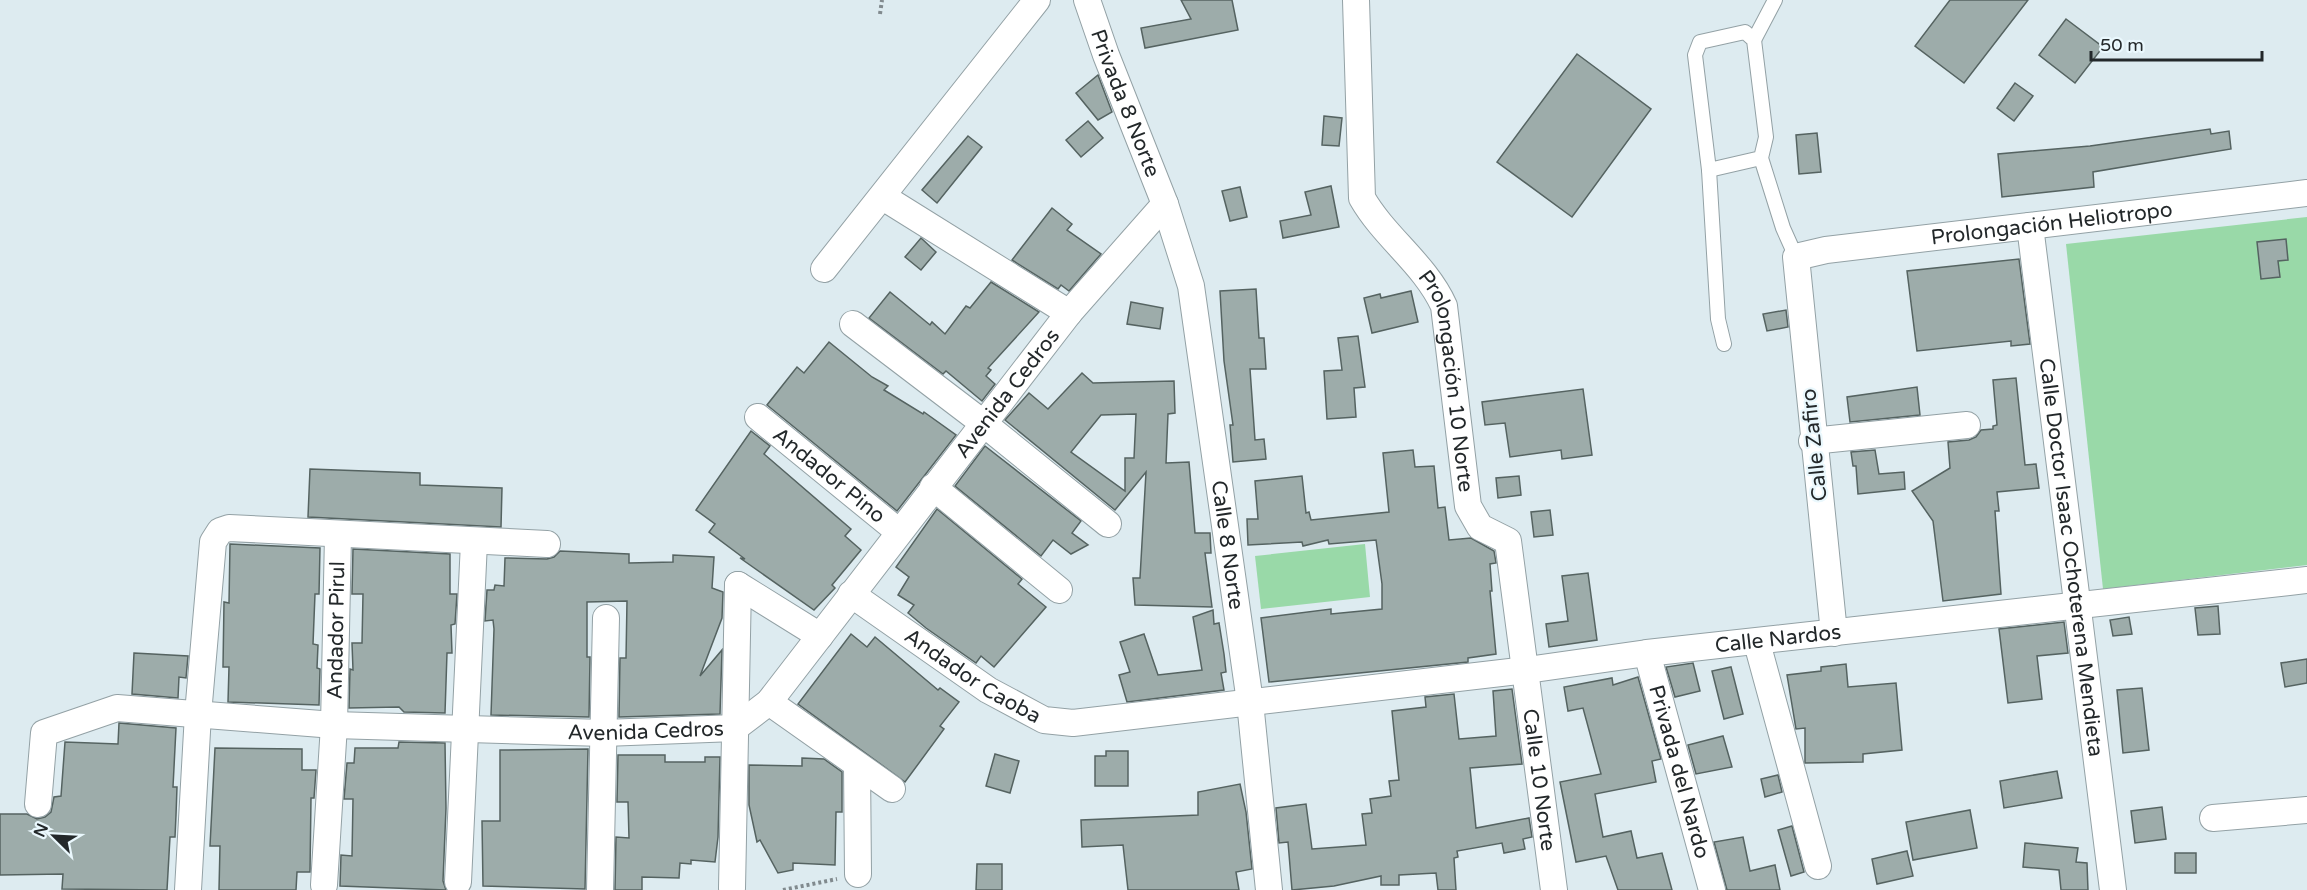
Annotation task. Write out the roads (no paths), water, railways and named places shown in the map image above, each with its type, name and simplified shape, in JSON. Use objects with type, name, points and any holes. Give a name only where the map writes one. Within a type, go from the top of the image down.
[{"type":"street","points":[[824,269],[1037,0]]},
{"type":"street","name":"Privada 8 Norte","points":[[1087,0],[1106,55],[1165,204]]},
{"type":"street","name":"Prolongación 10 Norte","points":[[1356,0],[1362,198],[1373,217],[1434,284],[1444,306],[1468,506],[1480,527],[1508,541],[1527,670]]},
{"type":"street","name":"Prolongación Heliotropo","points":[[1796,257],[1826,250],[2307,193]]},
{"type":"street","points":[[883,197],[1069,313]]},
{"type":"street","name":"Avenida Cedros","points":[[38,804],[44,733],[117,708],[334,725],[604,733],[735,728],[769,702],[1069,313],[1165,204]]},
{"type":"street","name":"Calle 8 Norte","points":[[1165,204],[1191,286],[1250,702],[1269,890]]},
{"type":"street","name":"Calle Doctor Isaac Ochoterena Mendieta","points":[[2030,226],[2113,890]]},
{"type":"street","name":"Calle Zafiro","points":[[1796,257],[1812,441],[1834,633]]},
{"type":"street","points":[[852,324],[982,423],[1108,524]]},
{"type":"street","name":"Andador Pino","points":[[758,417],[899,532]]},
{"type":"street","points":[[1812,441],[1967,425]]},
{"type":"street","points":[[933,487],[1059,590]]},
{"type":"street","points":[[188,890],[198,714],[213,542],[220,531],[229,528],[338,536],[547,544]]},
{"type":"street","name":"Andador Pirul","points":[[324,885],[334,725],[338,536]]},
{"type":"street","points":[[458,882],[474,542]]},
{"type":"street","name":"Calle Nardos","points":[[1250,702],[1527,670],[1647,653],[1757,643],[2307,580]]},
{"type":"street","points":[[732,888],[738,585],[820,636]]},
{"type":"street","name":"Andador Caoba","points":[[851,594],[988,690],[1044,720],[1073,723],[1250,702]]},
{"type":"street","points":[[600,890],[606,618]]},
{"type":"street","points":[[1757,643],[1818,866]]},
{"type":"street","name":"Privada del Nardo","points":[[1647,653],[1712,890]]},
{"type":"street","name":"Calle 10 Norte","points":[[1527,670],[1554,890]]},
{"type":"street","points":[[769,702],[892,789]]},
{"type":"street","points":[[857,766],[858,874]]},
{"type":"street","points":[[2213,818],[2307,810]]},
{"type":"lane","points":[[1775,0],[1754,40],[1766,137],[1761,158],[1783,228],[1796,257]]},
{"type":"lane","points":[[1724,344],[1718,319],[1709,170],[1695,55],[1700,42],[1726,35],[1745,32],[1754,40]]},
{"type":"lane","points":[[1709,170],[1761,158]]}]
